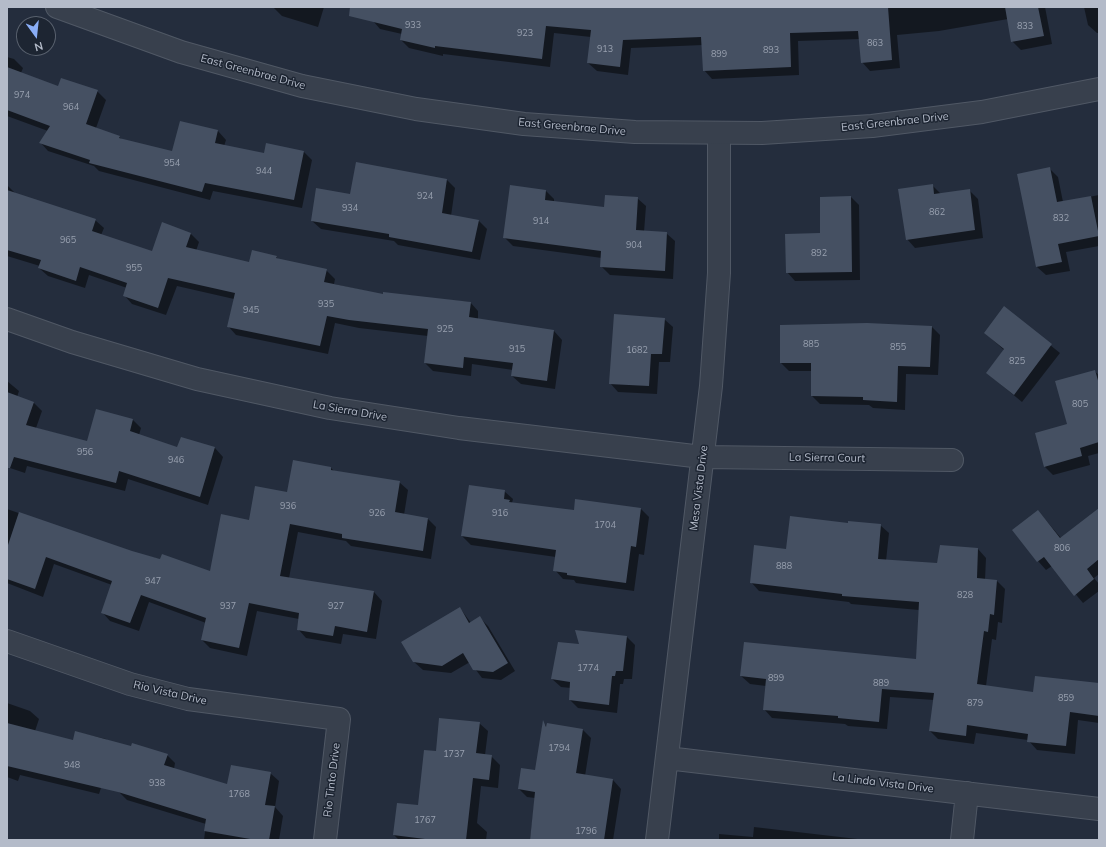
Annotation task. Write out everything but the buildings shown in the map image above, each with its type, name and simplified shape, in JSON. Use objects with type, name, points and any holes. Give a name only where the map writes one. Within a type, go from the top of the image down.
[{"type":"street","name":"East Greenbrae Drive","points":[[57,7],[181,52],[302,86],[416,109],[524,124],[635,132],[719,134],[872,126],[982,112],[1099,90]]},
{"type":"street","name":"Mesa Vista Drive","points":[[657,840],[711,386],[719,273],[719,134]]},
{"type":"street","name":"La Sierra Drive","points":[[7,319],[72,342],[197,379],[330,408],[459,428],[702,457]]},
{"type":"street","name":"La Sierra Court","points":[[702,457],[952,460]]},
{"type":"street","name":"Rio Vista Drive","points":[[7,641],[130,684],[188,699],[339,719]]},
{"type":"street","name":"Rio Tinto Drive","points":[[325,840],[339,719]]},
{"type":"street","name":"La Linda Vista Drive","points":[[666,758],[1099,809]]},
{"type":"street","points":[[962,840],[967,793]]}]
